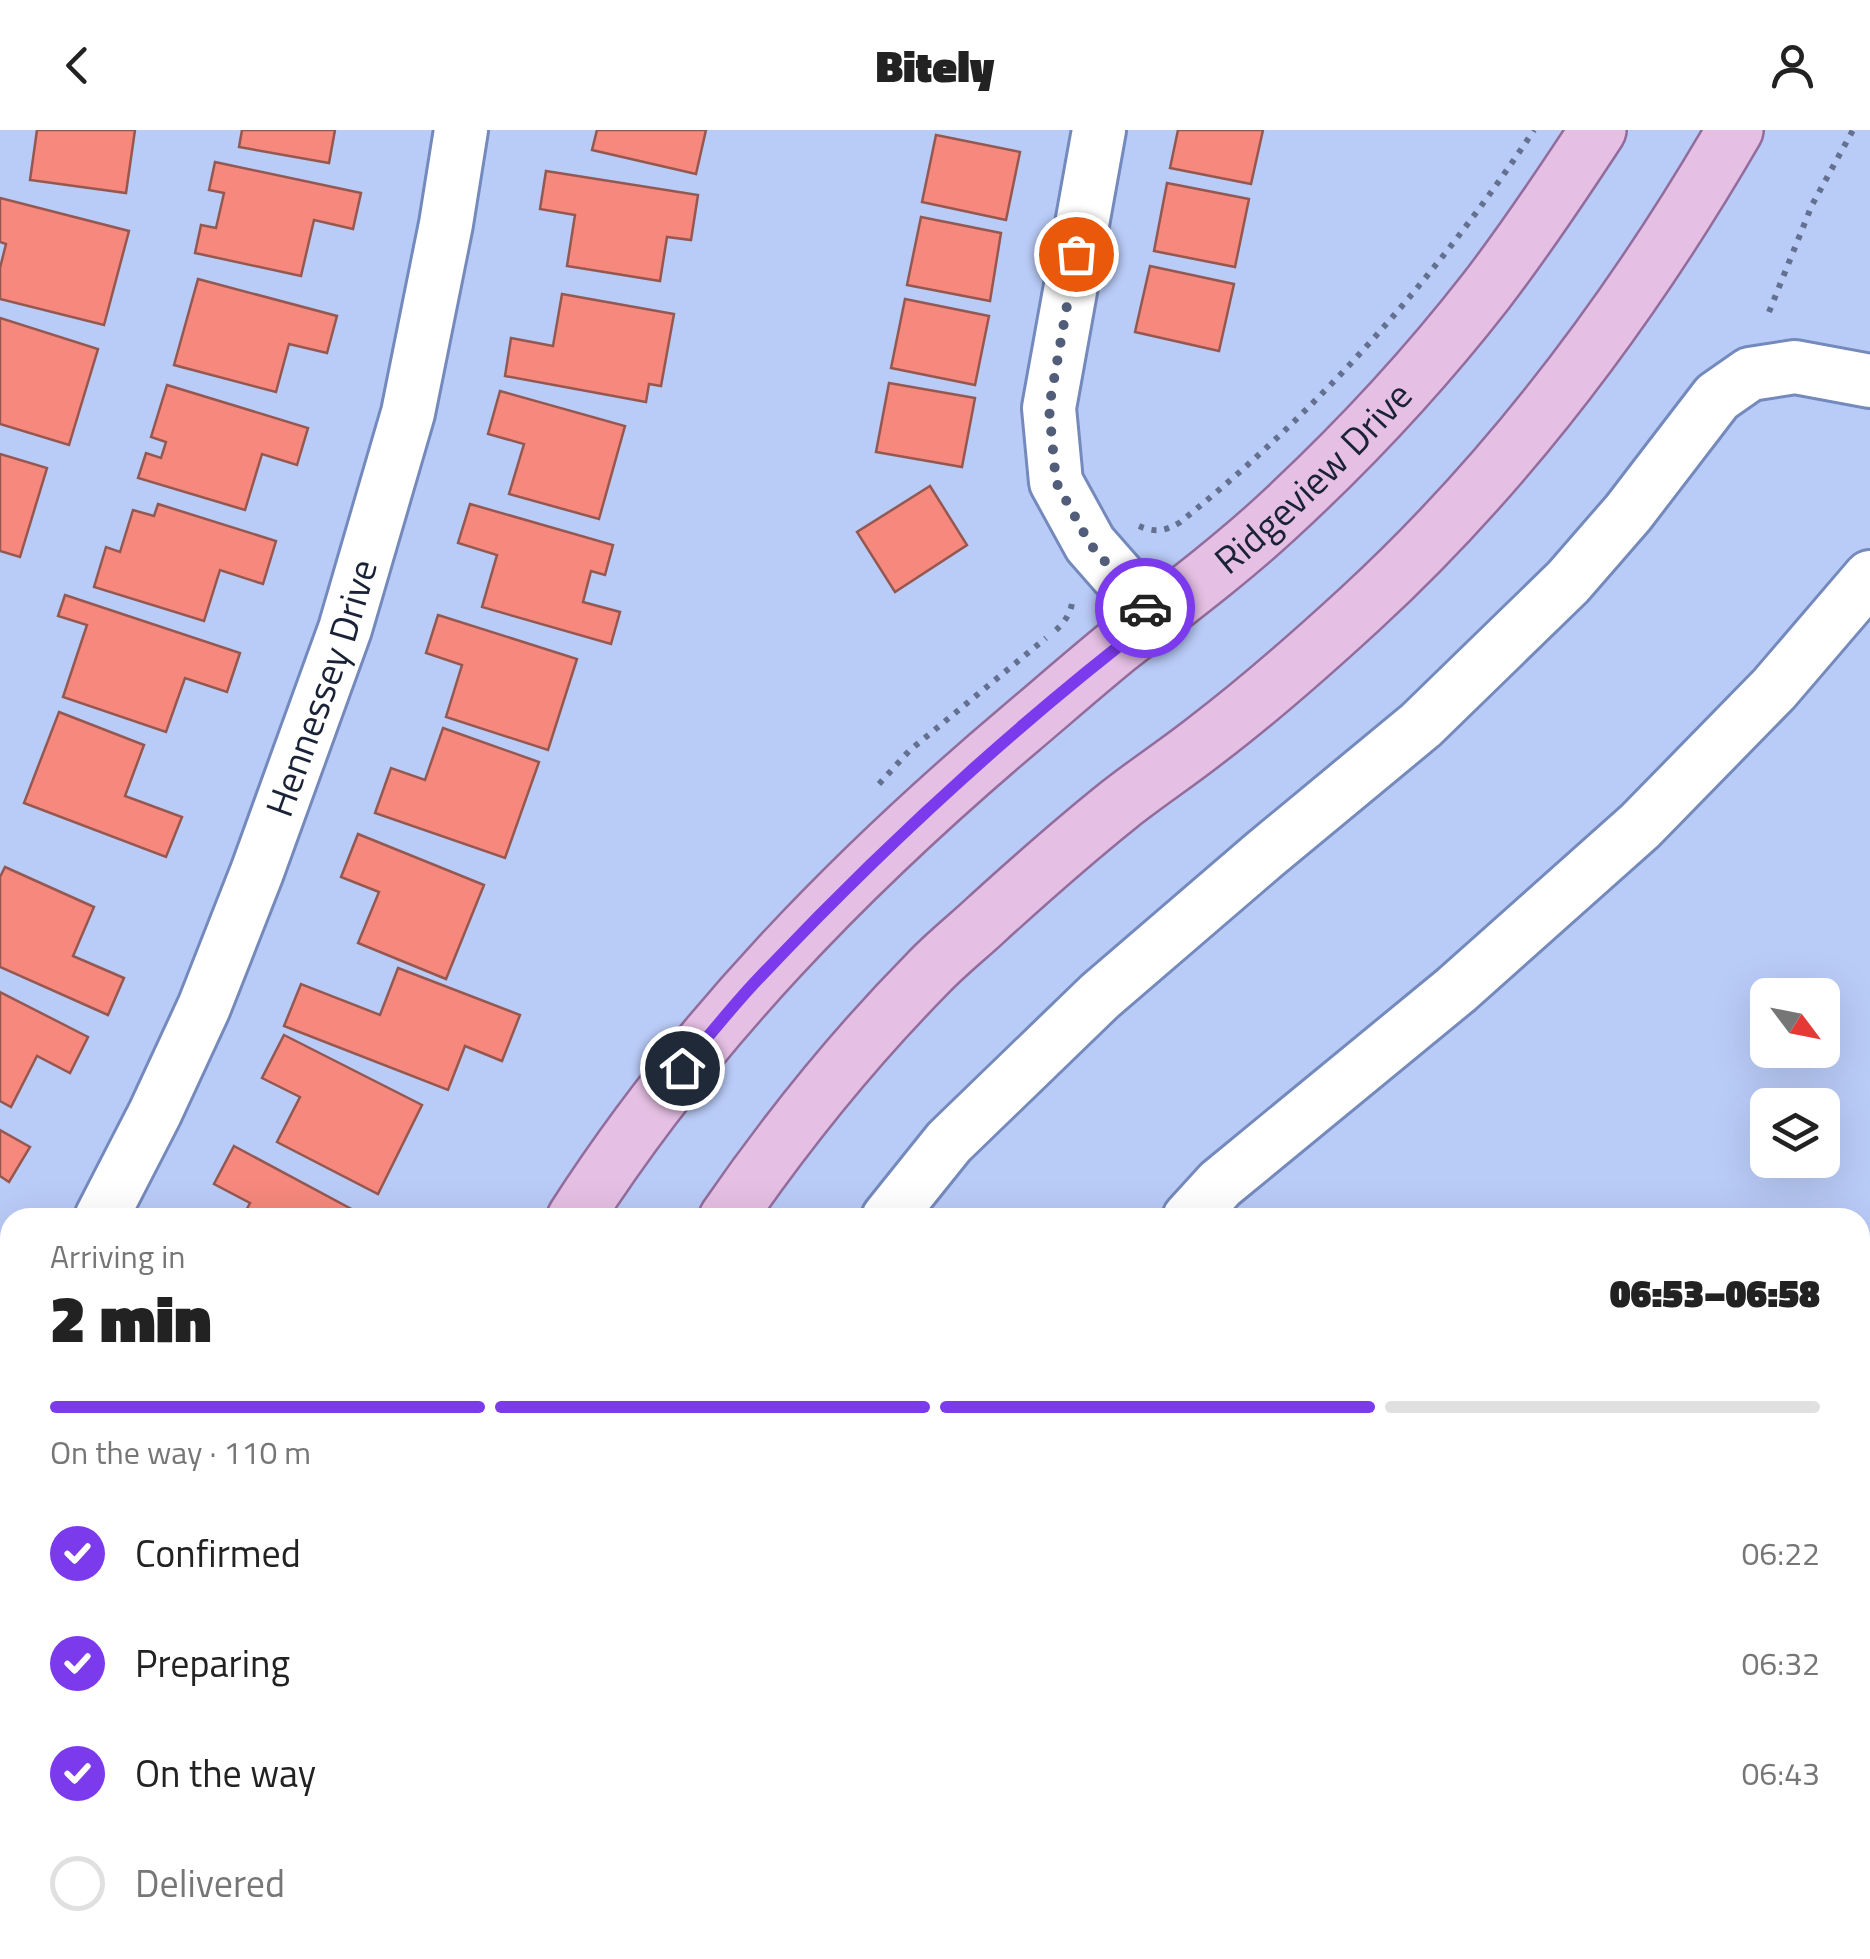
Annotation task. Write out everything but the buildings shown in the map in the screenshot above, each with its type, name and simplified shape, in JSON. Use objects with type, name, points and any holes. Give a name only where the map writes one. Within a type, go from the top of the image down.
[{"type":"main road","name":"Ridgeview Drive","points":[[580,1208],[610,1162],[682,1068],[772,964],[929,808],[1115,649],[1197,586],[1350,447],[1420,371],[1496,277],[1598,130]]},
{"type":"main road","points":[[734,1208],[806,1111],[929,971],[1122,802],[1286,676],[1437,533],[1572,376],[1682,220],[1735,130]]},
{"type":"street","name":"Hennessey Drive","points":[[106,1208],[204,1006],[345,629],[408,414],[462,130]]},
{"type":"street","points":[[1100,130],[1049,408],[1056,482],[1090,544],[1155,618]]},
{"type":"street","points":[[896,1208],[949,1142],[1100,996],[1421,725],[1568,582],[1628,513],[1717,397],[1750,374],[1795,367],[1870,381]]},
{"type":"street","points":[[1198,1208],[1220,1184],[1456,990],[1640,826],[1774,689],[1870,577]]},
{"type":"path","points":[[1134,524],[1155,531],[1179,523],[1245,468],[1304,410],[1404,303],[1534,130]]},
{"type":"path","points":[[1770,312],[1812,206],[1852,130]]},
{"type":"way so far","points":[[1076,254],[1049,408],[1056,482],[1090,544],[1145,608]]},
{"type":"route","points":[[682,1068],[758,978],[929,808],[1155,618],[1145,608]]}]
